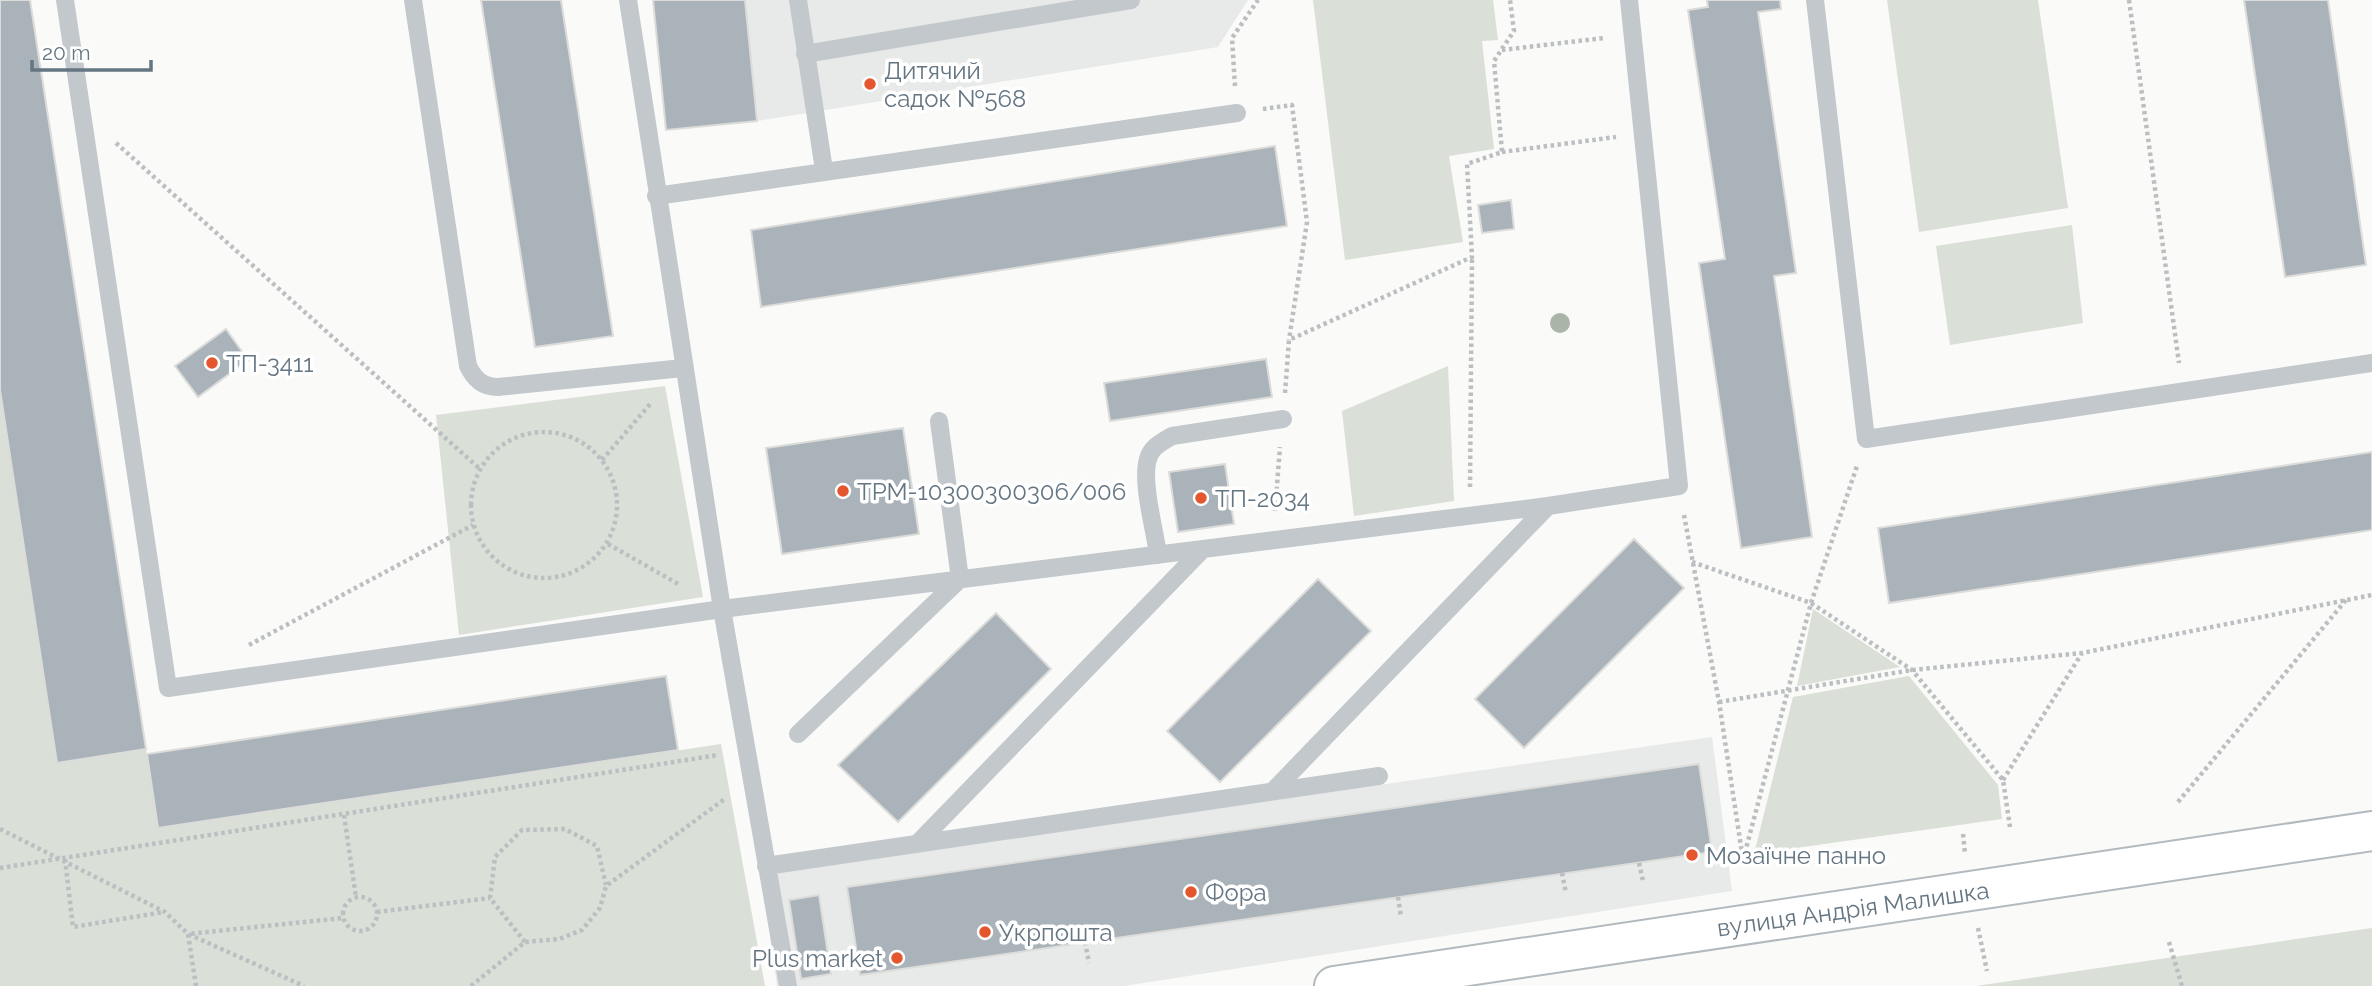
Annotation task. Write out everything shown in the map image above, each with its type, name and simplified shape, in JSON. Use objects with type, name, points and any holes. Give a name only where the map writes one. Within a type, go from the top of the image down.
[{"type":"street","name":"вулиця Андрія Малишка","points":[[1334,986],[2372,831]]},
{"type":"lane","points":[[65,0],[168,688],[722,609],[1548,506],[1679,486],[1629,0]]},
{"type":"lane","points":[[413,0],[468,366],[472,374],[488,387],[498,387],[682,368]]},
{"type":"lane","points":[[628,0],[682,368],[788,986]]},
{"type":"lane","points":[[797,0],[824,170]]},
{"type":"lane","points":[[806,54],[1131,0]]},
{"type":"lane","points":[[1815,0],[1866,439],[2372,363]]},
{"type":"lane","points":[[656,196],[1237,113]]},
{"type":"lane","points":[[1158,555],[1147,473],[1148,457],[1157,445],[1172,436],[1283,419]]},
{"type":"lane","points":[[939,421],[960,579]]},
{"type":"lane","points":[[1273,791],[1548,506]]},
{"type":"lane","points":[[917,844],[1203,549]]},
{"type":"lane","points":[[798,734],[960,579]]},
{"type":"lane","points":[[766,866],[1379,776]]},
{"type":"path","points":[[1258,0],[1232,38],[1237,113],[1292,105],[1307,222],[1289,340],[1273,540]]},
{"type":"path","points":[[1502,152],[1494,61],[1514,31],[1510,0]]},
{"type":"path","points":[[2129,0],[2183,391]]},
{"type":"path","points":[[1501,50],[1633,35]]},
{"type":"path","points":[[82,113],[480,469]]},
{"type":"path","points":[[1469,516],[1472,257],[1467,164],[1502,152],[1643,134]]},
{"type":"path","points":[[1289,340],[1472,257]]},
{"type":"path","points":[[603,460],[682,368]]},
{"type":"path","points":[[553,432],[581,441],[603,460],[616,485],[618,514],[609,541],[590,563],[564,577],[535,578],[508,570],[486,551],[473,525],[471,496],[480,469],[499,447],[524,434],[553,432]]},
{"type":"path","points":[[1743,860],[1811,603],[1866,439]]},
{"type":"path","points":[[1679,486],[1719,702],[1744,866]]},
{"type":"path","points":[[241,649],[473,525]]},
{"type":"path","points":[[608,544],[722,609]]},
{"type":"path","points":[[1692,562],[1811,603],[1912,670],[2003,780],[2010,827]]},
{"type":"path","points":[[1719,702],[1788,693],[1912,670],[2082,653],[2372,595]]},
{"type":"path","points":[[2178,802],[2347,599]]},
{"type":"path","points":[[2003,780],[2082,653]]},
{"type":"path","points":[[0,868],[729,753]]},
{"type":"path","points":[[606,886],[735,792]]},
{"type":"path","points":[[344,815],[356,897]]},
{"type":"path","points":[[0,829],[65,859],[165,912],[188,934],[303,986]]},
{"type":"path","points":[[471,986],[525,943],[559,939],[582,930],[600,908],[606,886],[597,846],[565,829],[522,830],[495,857],[490,898],[525,943]]},
{"type":"path","points":[[65,859],[73,927],[165,912]]},
{"type":"path","points":[[1639,863],[1643,881]]},
{"type":"path","points":[[1562,873],[1566,893]]},
{"type":"path","points":[[356,897],[372,901],[377,912],[374,923],[360,931],[349,927],[343,918],[344,907],[356,897]]},
{"type":"path","points":[[1398,897],[1401,917]]},
{"type":"path","points":[[377,912],[490,898]]},
{"type":"path","points":[[188,934],[343,918]]},
{"type":"path","points":[[188,934],[196,986]]},
{"type":"path","points":[[1086,942],[1089,963]]},
{"type":"path","points":[[2169,942],[2182,986]]},
{"type":"shaded area","name":"Дитячий садок №568","points":[[744,0],[1248,0],[1218,47],[757,121]]},
{"type":"shaded area","points":[[1313,0],[1493,0],[1498,40],[1482,41],[1494,149],[1449,156],[1463,242],[1345,260]]},
{"type":"shaded area","points":[[1887,0],[2038,0],[2068,208],[1919,232]]},
{"type":"shaded area","points":[[2072,225],[2083,323],[1950,345],[1936,246]]},
{"type":"shaded area","points":[[1448,366],[1454,501],[1354,516],[1342,411]]},
{"type":"shaded area","points":[[665,386],[703,597],[459,635],[436,415]]},
{"type":"shaded area","points":[[0,390],[57,762],[146,749],[159,828],[721,744],[765,986],[0,986]]},
{"type":"shaded area","points":[[1813,609],[1900,667],[1797,686]]},
{"type":"shaded area","points":[[1909,676],[1998,785],[2002,819],[1754,854],[1793,697]]},
{"type":"shaded area","points":[[1712,737],[1732,891],[1124,986],[777,986],[761,874]]},
{"type":"shaded area","points":[[2372,928],[2372,986],[1976,986]]},
{"type":"building","points":[[0,0],[30,0],[146,749],[57,763],[0,390]]},
{"type":"building","points":[[481,0],[561,0],[613,336],[535,347]]},
{"type":"building","points":[[653,0],[745,0],[757,121],[666,130]]},
{"type":"building","points":[[1707,0],[1780,0],[1781,9],[1758,12],[1796,273],[1774,276],[1812,537],[1741,548],[1699,263],[1725,259],[1688,10],[1708,7]]},
{"type":"building","points":[[2244,0],[2328,0],[2366,265],[2285,277]]},
{"type":"building","points":[[1275,146],[1287,226],[761,307],[751,230]]},
{"type":"building","points":[[1511,200],[1514,229],[1482,233],[1478,205]]},
{"type":"building","name":"ТП-3411","points":[[226,329],[248,360],[198,397],[175,366]]},
{"type":"building","points":[[1266,359],[1272,397],[1110,421],[1104,383]]},
{"type":"building","name":"ТРМ-10300300306/006","points":[[903,428],[919,534],[782,554],[766,448]]},
{"type":"building","points":[[2372,452],[2372,530],[1889,603],[1878,528]]},
{"type":"building","name":"ТП-2034","points":[[1225,464],[1234,524],[1178,532],[1169,472]]},
{"type":"building","points":[[1634,539],[1684,588],[1524,748],[1475,699]]},
{"type":"building","points":[[1318,579],[1371,631],[1220,782],[1167,731]]},
{"type":"building","points":[[996,613],[1051,669],[898,822],[838,765]]},
{"type":"building","points":[[666,676],[678,750],[158,828],[147,754]]},
{"type":"building","points":[[1699,764],[1712,852],[860,975],[847,887]]},
{"type":"building","points":[[819,895],[831,974],[801,979],[789,900]]},
{"type":"place","name":"Дитячий садок №568","points":[[870,84]]},
{"type":"place","name":"ТП-3411","points":[[212,363]]},
{"type":"place","name":"ТРМ-10300300306/006","points":[[843,491]]},
{"type":"place","name":"ТП-2034","points":[[1201,498]]},
{"type":"place","name":"Мозаїчне панно","points":[[1692,855]]},
{"type":"place","name":"Фора","points":[[1191,892]]},
{"type":"place","name":"Укрпошта","points":[[985,932]]},
{"type":"place","name":"Plus market","points":[[897,958]]}]
